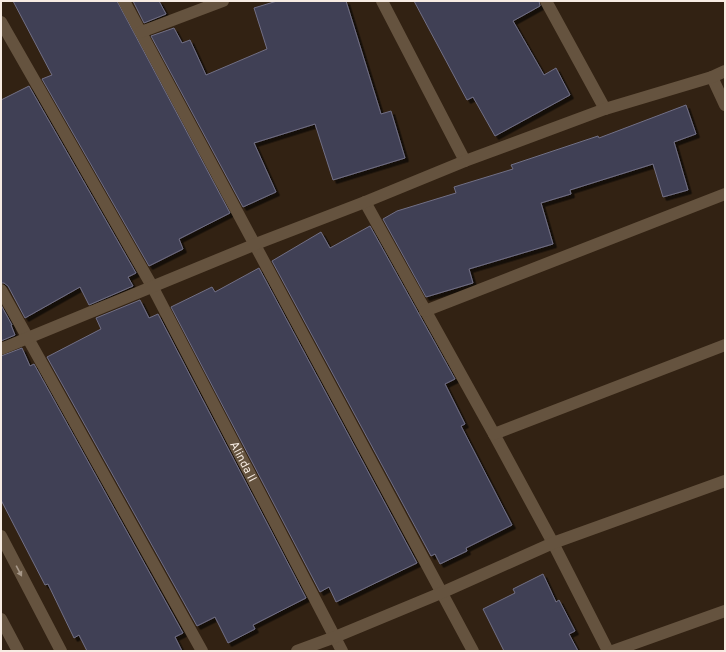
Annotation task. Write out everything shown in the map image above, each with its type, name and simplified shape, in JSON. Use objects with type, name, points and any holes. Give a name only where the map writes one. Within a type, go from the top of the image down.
[{"type":"street","points":[[124,1],[256,244],[473,651]]},
{"type":"street","points":[[141,32],[223,1]]},
{"type":"street","points":[[382,1],[466,161]]},
{"type":"street","points":[[546,1],[605,109]]},
{"type":"street","name":"Alinda II","points":[[1,22],[152,286],[342,651]]},
{"type":"street","points":[[1,349],[152,286],[466,161],[605,109],[725,71]]},
{"type":"street","points":[[712,76],[725,105]]},
{"type":"street","points":[[425,311],[725,194]]},
{"type":"street","points":[[365,202],[494,434],[608,651]]},
{"type":"street","points":[[1,290],[202,651]]},
{"type":"street","points":[[494,434],[725,345]]},
{"type":"street","points":[[297,651],[335,637],[441,593],[552,542],[725,481]]},
{"type":"street","points":[[1,536],[61,651]]},
{"type":"street","points":[[613,651],[725,610]]},
{"type":"street","points":[[1,619],[18,651]]},
{"type":"building","points":[[13,1],[117,1],[230,213],[179,239],[183,249],[149,266],[42,79],[52,75]]},
{"type":"building","points":[[133,1],[159,1],[166,14],[144,23]]},
{"type":"building","points":[[277,1],[346,1],[381,114],[391,111],[405,158],[333,180],[315,124],[254,143],[276,192],[243,207],[151,36],[174,28],[182,43],[190,40],[206,75],[267,49],[254,8]]},
{"type":"building","points":[[414,1],[539,1],[540,6],[513,21],[544,75],[556,68],[570,95],[495,136],[473,97],[467,100]]},
{"type":"building","points":[[29,86],[136,273],[128,277],[133,286],[89,305],[80,287],[25,318],[8,286],[1,283],[1,100]]},
{"type":"building","points":[[686,105],[696,134],[674,142],[688,190],[663,197],[653,164],[570,190],[571,194],[541,203],[553,244],[469,269],[473,283],[426,297],[383,219],[397,211],[456,193],[454,187],[513,169],[511,165],[598,136],[599,138]]},
{"type":"building","points":[[370,226],[455,379],[445,384],[465,424],[461,426],[512,525],[466,548],[467,551],[440,564],[435,554],[431,556],[272,261],[321,232],[330,248]]},
{"type":"building","points":[[259,268],[417,563],[336,602],[329,587],[320,592],[171,307],[212,287],[215,292]]},
{"type":"building","points":[[140,300],[149,318],[158,314],[306,598],[253,625],[255,629],[228,643],[215,617],[197,626],[47,357],[101,329],[96,318]]},
{"type":"building","points":[[1,305],[12,325],[15,335],[1,341]]},
{"type":"building","points":[[22,348],[30,366],[34,364],[183,633],[175,637],[182,651],[87,651],[79,635],[74,638],[48,584],[45,585],[1,500],[1,356]]},
{"type":"building","points":[[543,574],[556,602],[559,600],[575,631],[569,634],[578,651],[504,651],[483,609],[515,593],[513,589]]}]
